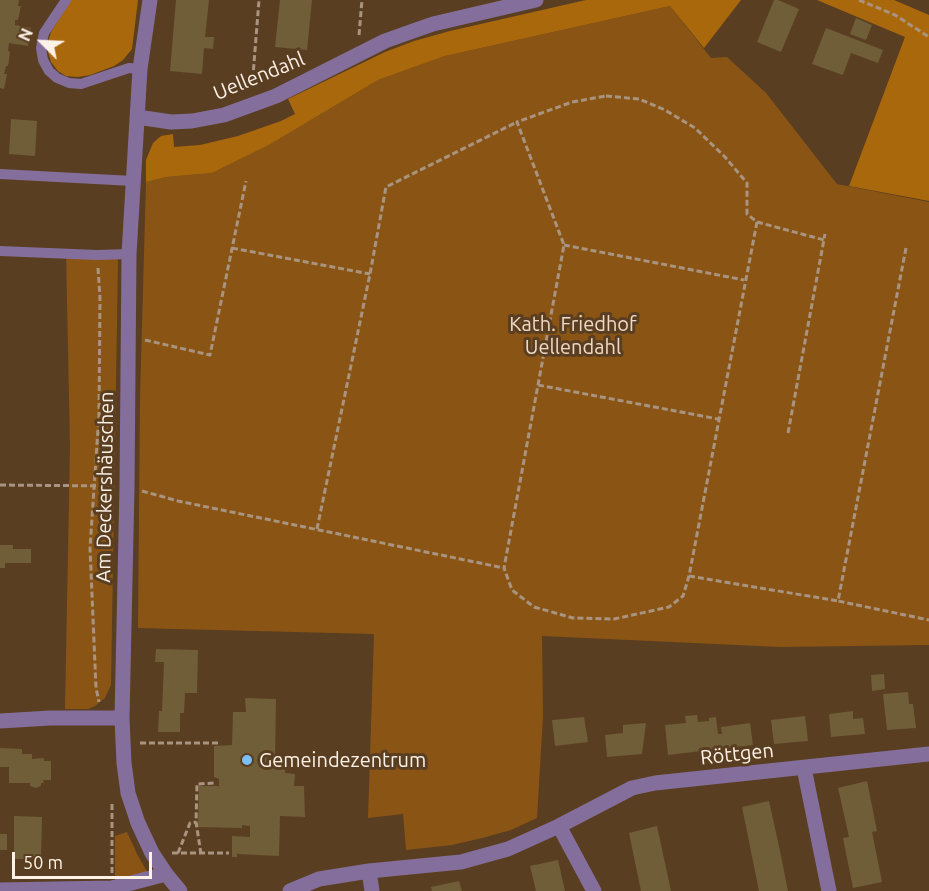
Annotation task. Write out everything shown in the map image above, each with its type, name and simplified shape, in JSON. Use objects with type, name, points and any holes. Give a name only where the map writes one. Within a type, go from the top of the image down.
[{"type":"street","name":"Am Deckershäuschen","points":[[150,0],[140,69],[129,254],[122,718],[128,793],[138,823],[152,853],[180,891]]},
{"type":"street","name":"Uellendahl","points":[[137,117],[171,122],[207,119],[276,96],[357,55],[413,31],[497,4],[536,0]]},
{"type":"street","points":[[0,721],[122,718]]},
{"type":"street","name":"Röttgen","points":[[290,891],[319,879],[369,871],[461,862],[508,849],[559,826],[632,788],[656,783],[929,754]]},
{"type":"street","points":[[804,768],[829,891]]},
{"type":"street","points":[[559,826],[594,891]]},
{"type":"street","points":[[369,871],[372,891]]},
{"type":"street","points":[[0,890],[112,888],[166,874]]},
{"type":"lane","points":[[66,0],[44,33],[41,48],[43,60],[49,71],[57,78],[69,83],[81,84],[129,68],[140,69]]},
{"type":"lane","points":[[0,174],[133,181]]},
{"type":"lane","points":[[0,251],[129,254]]},
{"type":"path","points":[[250,106],[259,0]]},
{"type":"path","points":[[357,55],[362,0]]},
{"type":"path","points":[[860,0],[895,15],[929,37]]},
{"type":"path","points":[[317,529],[386,187],[517,122],[572,102],[606,96],[639,99],[665,110],[694,128],[725,157],[747,183],[747,214],[757,222],[824,240]]},
{"type":"path","points":[[517,122],[564,245],[504,568],[513,590],[534,607],[573,618],[614,619],[669,607],[683,596],[689,576],[757,222]]},
{"type":"path","points":[[128,336],[210,355],[246,181]]},
{"type":"path","points":[[788,433],[825,234]]},
{"type":"path","points":[[564,245],[745,280]]},
{"type":"path","points":[[838,602],[906,248]]},
{"type":"path","points":[[232,249],[370,274]]},
{"type":"path","points":[[97,255],[100,298],[99,414],[90,548],[96,688],[102,718]]},
{"type":"path","points":[[538,385],[718,419]]},
{"type":"path","points":[[0,485],[127,487],[178,501],[504,568]]},
{"type":"path","points":[[689,576],[929,620]]},
{"type":"path","points":[[123,743],[221,742]]},
{"type":"path","points":[[201,854],[196,822],[197,784],[215,783]]},
{"type":"path","points":[[112,796],[112,888]]},
{"type":"path","points":[[178,853],[190,823],[196,822]]},
{"type":"path","points":[[152,853],[229,854]]},
{"type":"green space","name":"Kath. Friedhof Uellendahl","points":[[670,6],[711,58],[727,57],[766,93],[837,184],[929,202],[929,645],[781,647],[542,636],[543,716],[537,818],[511,830],[482,838],[452,845],[406,850],[403,814],[368,818],[374,634],[138,628],[140,398],[146,182],[166,177],[212,173],[269,145],[378,80],[445,56]]},
{"type":"green space","points":[[66,250],[110,250],[118,260],[111,685],[105,698],[88,709],[65,709],[70,447]]},
{"type":"green space","points":[[127,832],[148,873],[115,883],[115,836]]},
{"type":"shaded area","points":[[71,0],[138,0],[132,49],[123,60],[90,75],[66,76],[58,71],[51,62],[48,42],[51,32]]},
{"type":"shaded area","points":[[586,0],[741,0],[704,48],[670,6],[445,56],[378,80],[269,145],[212,173],[166,177],[146,182],[146,160],[153,143],[161,136],[173,134],[174,147],[200,145],[238,136],[295,114],[288,99],[385,52],[450,31]]},
{"type":"shaded area","points":[[817,0],[894,0],[929,15],[929,201],[849,186],[905,37]]},
{"type":"building","points":[[0,0],[19,0],[18,6],[21,6],[15,25],[31,28],[28,46],[9,43],[8,51],[10,52],[4,74],[7,74],[4,89],[0,88]]},
{"type":"building","points":[[176,0],[209,0],[205,37],[214,37],[213,49],[204,48],[202,74],[170,71]]},
{"type":"building","points":[[280,0],[312,0],[307,50],[275,47]]},
{"type":"building","points":[[774,0],[799,9],[781,52],[757,42]]},
{"type":"building","points":[[856,18],[872,25],[866,40],[850,34]]},
{"type":"building","points":[[826,28],[883,50],[878,63],[851,53],[843,75],[812,64]]},
{"type":"building","points":[[11,119],[37,121],[35,156],[9,154]]},
{"type":"building","points":[[0,545],[13,545],[13,549],[31,549],[31,563],[5,563],[5,568],[0,568]]},
{"type":"building","points":[[156,649],[198,650],[197,693],[185,693],[184,713],[180,713],[180,732],[158,732],[159,711],[162,711],[164,662],[155,662]]},
{"type":"building","points":[[884,674],[885,689],[872,691],[871,675]]},
{"type":"building","points":[[908,692],[909,704],[913,704],[916,728],[887,730],[883,694]]},
{"type":"building","name":"Gemeindezentrum","points":[[245,698],[276,699],[275,760],[285,760],[285,773],[295,774],[294,786],[304,786],[305,817],[280,816],[279,856],[237,854],[237,857],[232,857],[232,836],[250,837],[250,826],[242,825],[242,828],[198,827],[199,786],[219,786],[219,779],[214,777],[214,746],[232,745],[233,712],[246,712]]},
{"type":"building","points":[[853,711],[853,719],[863,718],[865,734],[831,737],[829,714]]},
{"type":"building","points":[[697,715],[698,722],[709,721],[709,718],[716,717],[718,734],[722,734],[721,727],[750,723],[753,745],[668,755],[665,725],[686,723],[685,716]]},
{"type":"building","points":[[805,716],[808,741],[774,744],[771,720]]},
{"type":"building","points":[[584,717],[588,742],[555,746],[552,720]]},
{"type":"building","points":[[646,723],[642,754],[607,757],[605,735],[623,733],[623,725]]},
{"type":"building","points":[[0,748],[22,749],[22,754],[32,754],[32,759],[44,758],[44,761],[51,761],[51,780],[43,780],[44,783],[36,788],[30,786],[30,783],[9,783],[9,767],[0,767]]},
{"type":"building","points":[[867,781],[877,831],[872,832],[882,882],[853,888],[843,838],[849,837],[838,788]]},
{"type":"building","points":[[769,801],[788,891],[759,891],[742,807]]},
{"type":"building","points":[[14,816],[42,817],[41,859],[14,859]]},
{"type":"building","points":[[657,826],[671,891],[641,891],[629,833]]},
{"type":"building","points":[[0,834],[7,834],[7,850],[0,850]]},
{"type":"building","points":[[558,860],[565,891],[536,891],[530,866]]},
{"type":"building","points":[[459,881],[462,891],[432,891],[431,887]]},
{"type":"place","name":"Gemeindezentrum","points":[[247,760]]}]
